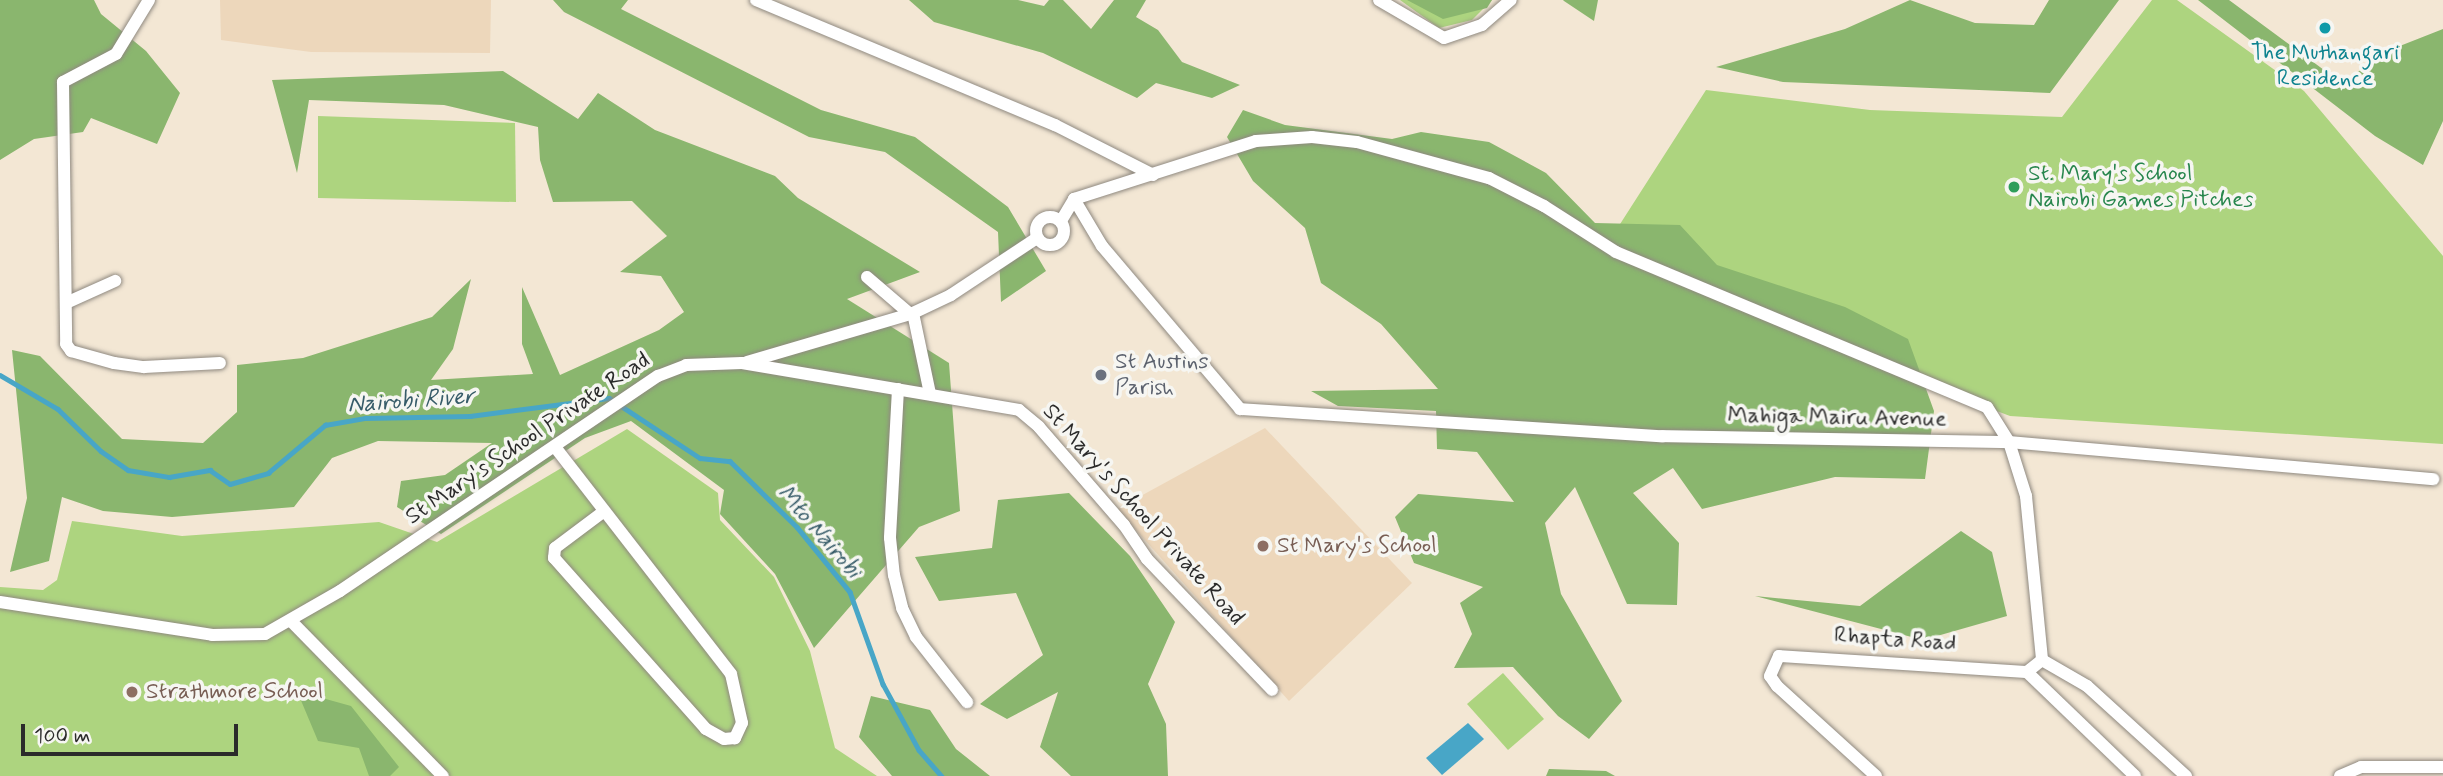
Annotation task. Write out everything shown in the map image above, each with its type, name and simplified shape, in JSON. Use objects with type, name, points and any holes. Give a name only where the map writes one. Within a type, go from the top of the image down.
[{"type":"street","points":[[149,0],[116,54],[63,82],[66,344],[71,351],[144,367],[219,363]]},
{"type":"street","points":[[756,0],[1055,125],[1153,175]]},
{"type":"street","points":[[1379,0],[1444,38],[1482,25],[1511,0]]},
{"type":"street","points":[[1037,238],[1046,245],[1058,243],[1064,233],[1061,221],[1074,199],[1270,140],[1312,137],[1357,142],[1415,155],[1489,178],[1544,206],[1616,252],[1987,407],[2009,442],[2026,496],[2042,660]]},
{"type":"street","name":"Mahiga Mairu Avenue","points":[[1074,199],[1101,246],[1165,316],[1240,409],[1662,436],[2009,442],[2433,479]]},
{"type":"street","points":[[742,363],[911,313],[960,289],[1037,238],[1041,219],[1061,221]]},
{"type":"street","points":[[867,277],[911,313],[930,394]]},
{"type":"street","points":[[66,303],[115,281]]},
{"type":"street","name":"St Mary's School Private Road","points":[[0,602],[212,635],[265,634],[290,621],[670,369],[742,363],[1001,405],[1030,418],[1124,525],[1147,559],[1272,690]]},
{"type":"street","points":[[898,389],[890,538],[894,575],[902,608],[916,637],[967,702]]},
{"type":"street","points":[[555,447],[603,512],[672,593],[730,674],[742,723],[735,738],[724,739],[706,729],[554,558],[555,548],[603,512]]},
{"type":"street","points":[[290,621],[443,776]]},
{"type":"street","name":"Rhapta Road","points":[[1877,776],[1777,687],[1770,676],[1779,656],[2027,672]]},
{"type":"street","points":[[2042,660],[2027,672],[2135,776]]},
{"type":"street","points":[[2042,660],[2087,686],[2186,776]]},
{"type":"street","points":[[2340,776],[2361,767],[2443,767]]},
{"type":"shaded area","points":[[220,0],[491,0],[490,53],[311,52],[221,40]]},
{"type":"shaded area","name":"St Mary's School","points":[[1265,428],[1412,583],[1289,701],[1117,509]]},
{"type":"green space","points":[[0,0],[94,0],[101,14],[146,51],[180,93],[157,144],[91,118],[83,132],[34,139],[0,160]]},
{"type":"green space","points":[[553,0],[628,0],[621,9],[821,110],[915,137],[1008,207],[1046,271],[1001,302],[998,232],[885,152],[809,137],[564,12]]},
{"type":"green space","points":[[909,0],[1018,0],[1044,6],[1049,0],[1063,0],[1091,29],[1114,0],[1146,0],[1136,17],[1158,30],[1182,62],[1240,85],[1212,98],[1156,83],[1137,98],[1043,53],[934,22]]},
{"type":"green space","points":[[1400,0],[1492,0],[1472,20],[1439,28]]},
{"type":"green space","points":[[1407,0],[1492,0],[1487,8],[1443,19]]},
{"type":"green space","points":[[1598,0],[1594,21],[1564,1]]},
{"type":"green space","points":[[1910,0],[1975,23],[2034,25],[2049,0],[2119,0],[2050,93],[1783,82],[1716,67],[1845,29]]},
{"type":"green space","name":"St. Mary's School Nairobi Games Pitches","points":[[2152,0],[2177,0],[2304,91],[2443,256],[2443,444],[2010,416],[1597,260],[1706,90],[1870,110],[2062,117]]},
{"type":"green space","points":[[2198,0],[2229,0],[2343,84],[2382,53],[2443,29],[2443,121],[2423,165],[2375,136]]},
{"type":"green space","points":[[503,71],[578,119],[598,93],[655,130],[775,176],[798,198],[920,272],[847,299],[949,363],[960,511],[919,527],[814,648],[775,574],[720,514],[724,490],[631,421],[585,438],[441,534],[397,507],[401,481],[445,475],[492,443],[378,441],[332,458],[294,507],[172,517],[103,511],[62,497],[49,561],[10,572],[27,498],[12,350],[40,356],[122,439],[203,443],[237,412],[237,365],[303,358],[432,317],[471,279],[453,349],[431,380],[533,374],[522,344],[522,287],[560,375],[659,330],[684,312],[661,276],[620,272],[667,236],[632,201],[553,202],[540,160],[538,127],[444,105],[309,100],[297,173],[272,80]]},
{"type":"green space","points":[[1243,110],[1285,125],[1392,139],[1421,132],[1489,142],[1546,173],[1595,223],[1680,225],[1717,265],[1845,307],[1908,339],[1934,411],[1925,479],[1835,477],[1702,509],[1673,468],[1633,493],[1679,543],[1677,605],[1627,604],[1575,487],[1545,523],[1561,594],[1622,701],[1589,739],[1558,716],[1513,667],[1454,668],[1472,634],[1460,603],[1483,587],[1414,563],[1395,517],[1418,494],[1514,502],[1477,452],[1437,449],[1436,411],[1338,406],[1311,391],[1438,389],[1381,324],[1321,283],[1305,228],[1253,181],[1227,137]]},
{"type":"green space","points":[[318,116],[515,123],[516,202],[318,198]]},
{"type":"green space","points":[[627,429],[718,493],[720,520],[774,577],[810,651],[835,748],[877,776],[0,776],[0,587],[43,590],[57,580],[72,521],[182,536],[379,522],[437,542]]},
{"type":"green space","points":[[1069,493],[1130,556],[1175,622],[1148,684],[1166,724],[1168,776],[1071,776],[1040,747],[1058,692],[1007,719],[980,704],[1043,655],[1016,593],[939,601],[915,557],[992,548],[998,500]]},
{"type":"green space","points":[[1961,531],[1992,552],[2007,616],[1923,640],[1755,596],[1860,606]]},
{"type":"green space","points":[[1503,673],[1544,719],[1508,750],[1467,704]]},
{"type":"green space","points":[[297,691],[351,706],[399,767],[390,776],[369,776],[359,748],[318,741]]},
{"type":"green space","points":[[871,696],[930,710],[956,749],[990,776],[892,776],[859,737]]},
{"type":"green space","points":[[1549,769],[1606,771],[1615,776],[1546,776]]},
{"type":"water","points":[[1468,723],[1484,739],[1442,775],[1426,758]]},
{"type":"waterway","name":"Nairobi River","points":[[0,375],[58,409],[101,451],[128,470],[169,477],[210,470],[230,484],[268,473],[325,425],[365,418],[470,416],[609,398],[700,458],[730,461],[797,527],[850,592],[883,684],[919,750],[942,776]]},
{"type":"place","name":"The Muthangari Residence","points":[[2325,28]]},
{"type":"place","name":"St. Mary's School Nairobi Games Pitches","points":[[2014,187]]},
{"type":"place","name":"St Austins Parish","points":[[1101,375]]},
{"type":"place","name":"St Mary's School","points":[[1263,546]]},
{"type":"place","name":"Strathmore School","points":[[132,692]]},
{"type":"water label","name":"Mto Nairobi","points":[[819,532]]}]
